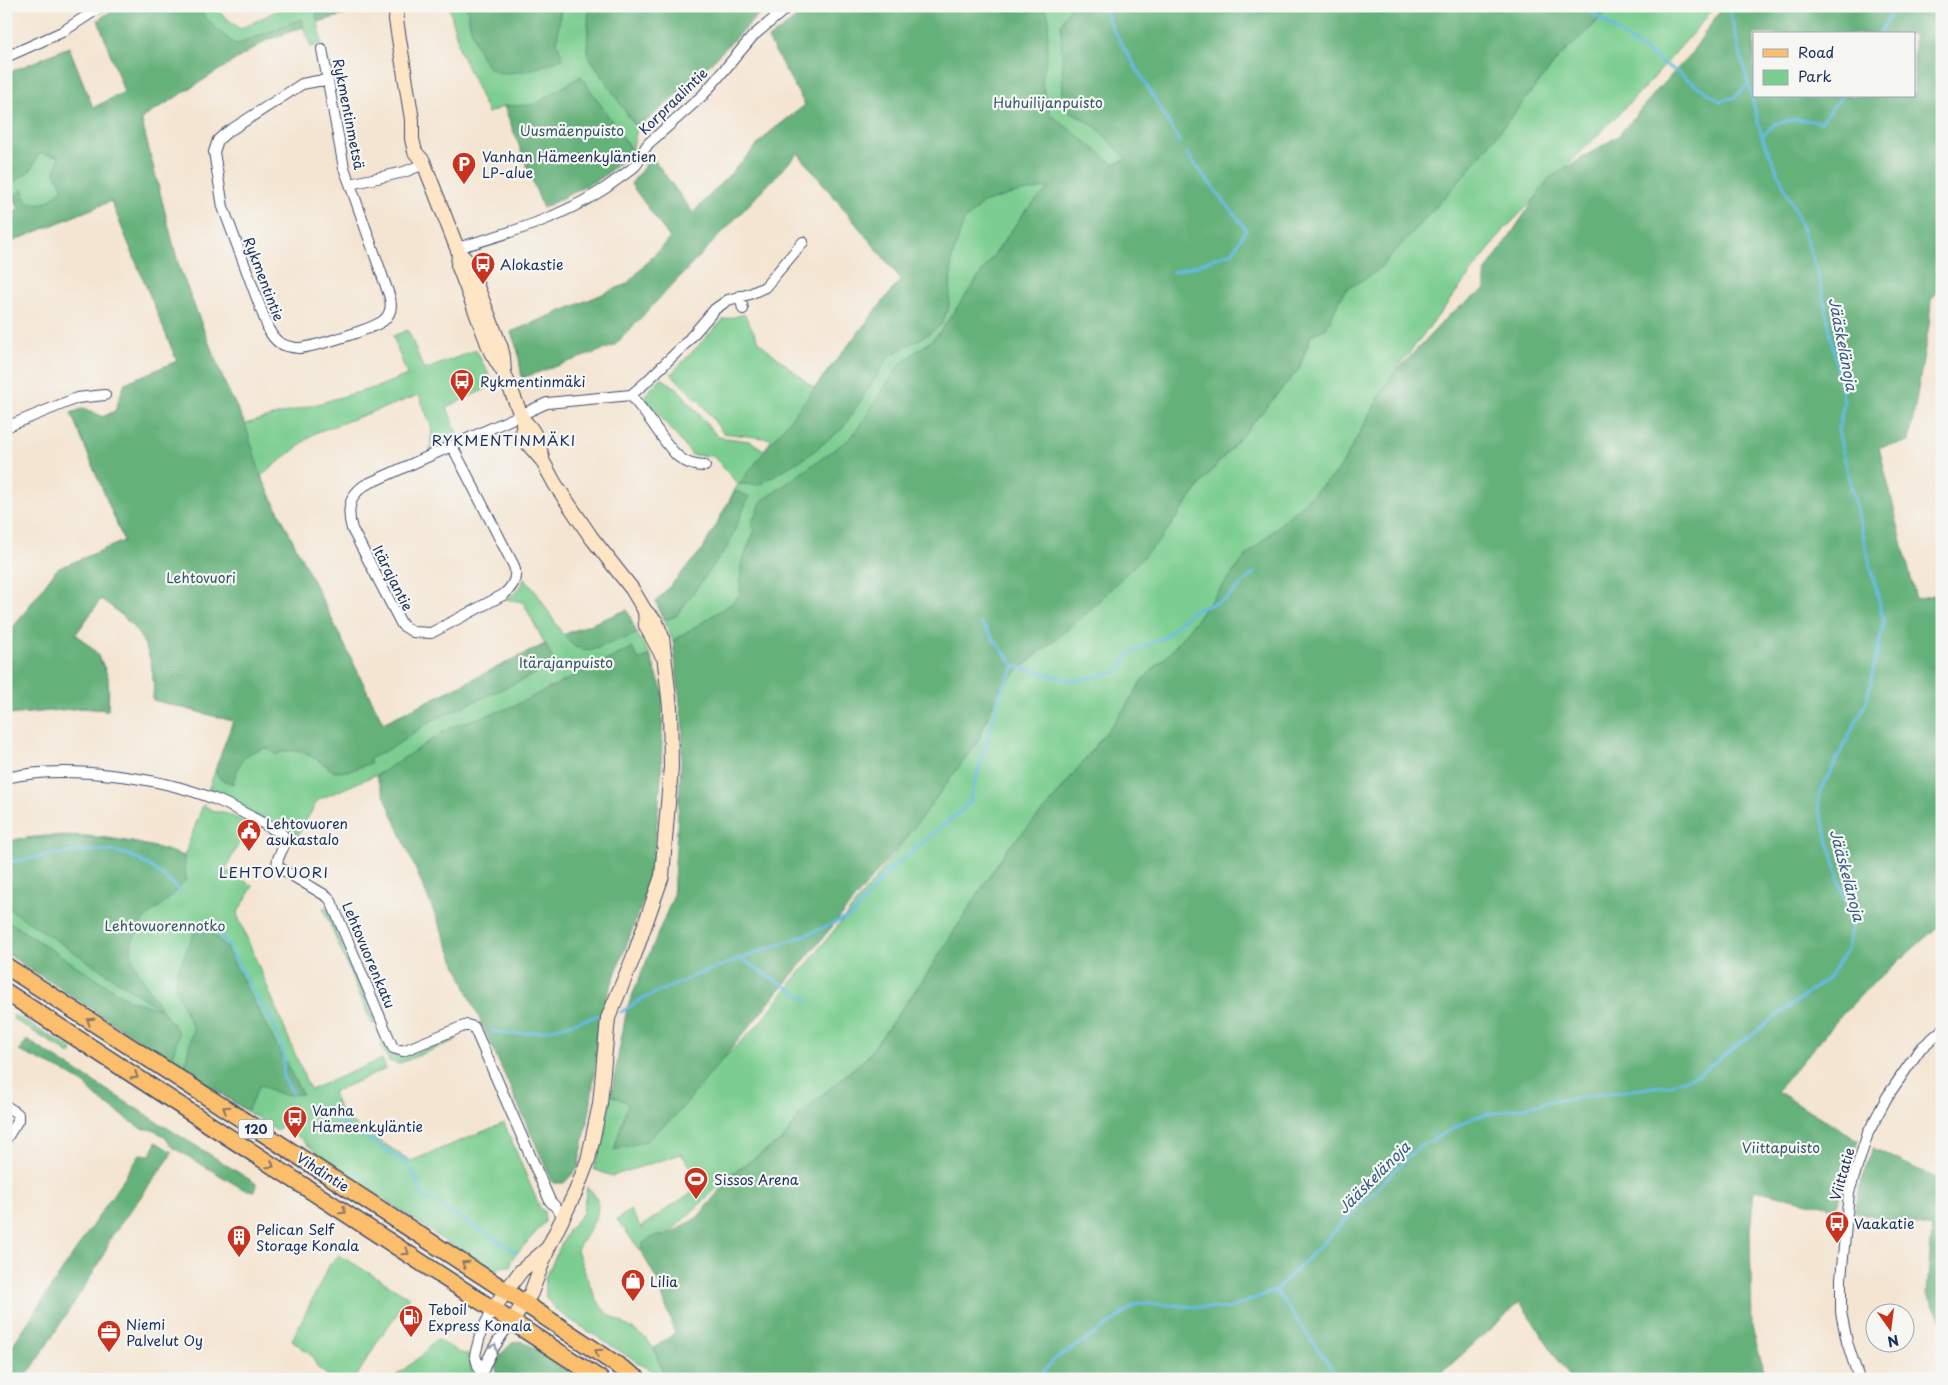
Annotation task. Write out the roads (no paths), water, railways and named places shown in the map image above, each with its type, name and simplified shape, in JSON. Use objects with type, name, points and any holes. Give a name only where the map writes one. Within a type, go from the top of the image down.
[{"type":"main road","name":"Vihdintie","points":[[6,966],[638,1379]]},
{"type":"main road","name":"Vihdintie","points":[[6,992],[600,1379]]},
{"type":"street","points":[[6,57],[62,32],[102,6]]},
{"type":"street","points":[[390,6],[396,13],[412,120],[414,147],[423,163],[458,250],[467,261],[501,348],[504,373],[522,418],[535,434],[542,460],[573,512],[660,629],[666,662],[671,714],[671,767],[662,876],[634,956],[608,1018],[600,1104],[588,1160],[548,1248],[531,1294],[496,1343],[487,1359],[482,1378]]},
{"type":"street","name":"Korpraalintie","points":[[458,250],[517,231],[556,215],[595,195],[627,173],[637,164],[643,149],[648,143],[703,95],[753,36],[789,6]]},
{"type":"street","name":"Rykmentinmetsä","points":[[322,49],[344,168],[350,184]]},
{"type":"street","name":"Rykmentintie","points":[[328,79],[302,84],[226,133],[218,140],[215,146],[215,164],[223,207],[268,328],[281,344],[298,348],[312,346],[378,325],[390,312],[392,305],[390,295],[350,184]]},
{"type":"street","points":[[350,184],[404,172],[423,163]]},
{"type":"street","points":[[522,418],[548,403],[631,395],[678,351],[715,309],[728,300],[765,286],[803,242]]},
{"type":"street","points":[[740,296],[743,309]]},
{"type":"street","points":[[6,427],[77,398],[105,395]]},
{"type":"street","points":[[631,395],[674,455],[685,463],[705,466]]},
{"type":"street","name":"Itärajantie","points":[[452,446],[514,566],[516,576],[513,585],[503,595],[431,633],[421,634],[407,630],[396,616],[352,529],[349,510],[354,496],[365,485],[452,446],[522,418]]},
{"type":"street","name":"Lehtovuorenkatu","points":[[6,778],[60,773],[112,775],[176,786],[218,800],[282,834],[285,838],[285,843],[277,859],[278,867],[328,897],[331,901],[393,1048],[403,1051],[467,1025],[474,1027],[550,1201],[564,1216]]},
{"type":"street","name":"Viittatie","points":[[1859,1379],[1847,1342],[1841,1312],[1841,1279],[1849,1192],[1868,1134],[1887,1097],[1920,1050],[1942,1030]]},
{"type":"street","points":[[6,1106],[18,1114],[18,1120],[6,1139]]},
{"type":"street","points":[[482,1378],[475,1355],[481,1332],[493,1309],[521,1271],[548,1248]]},
{"type":"waterway","points":[[1103,6],[1110,24],[1180,142]]},
{"type":"waterway","points":[[1583,6],[1635,44],[1720,101],[1735,97],[1748,84]]},
{"type":"waterway","name":"Jääskelänoja","points":[[1037,1379],[1055,1359],[1098,1332],[1138,1303],[1228,1309],[1276,1290],[1417,1148],[1475,1117],[1553,1101],[1670,1085],[1699,1074],[1828,978],[1847,950],[1852,926],[1819,808],[1819,794],[1866,703],[1884,622],[1838,431],[1844,402],[1819,276],[1798,217],[1762,137],[1728,6]]},
{"type":"waterway","points":[[1880,32],[1896,6]]},
{"type":"waterway","points":[[1762,137],[1774,124],[1796,119],[1821,122],[1840,98]]},
{"type":"waterway","points":[[1172,272],[1233,252],[1246,229],[1186,153]]},
{"type":"waterway","points":[[621,1012],[642,999],[699,974],[816,931],[854,914],[885,874],[969,804],[1001,691],[1015,666],[1075,681],[1119,671],[1130,653],[1165,637],[1190,612],[1226,599],[1254,573]]},
{"type":"waterway","points":[[981,623],[1015,666]]},
{"type":"waterway","points":[[6,863],[86,851],[117,852],[129,855],[143,862],[180,891]]},
{"type":"waterway","points":[[210,925],[227,943],[259,1002],[272,1021],[284,1053],[283,1077],[293,1093]]},
{"type":"waterway","points":[[741,959],[809,1001]]},
{"type":"waterway","points":[[492,1031],[519,1034],[533,1033],[600,1015]]},
{"type":"waterway","points":[[312,1105],[407,1163],[416,1178],[421,1194],[516,1252]]},
{"type":"waterway","points":[[1276,1290],[1339,1379]]},
{"type":"place","name":"Vanhan Hämeenkyläntien LP-alue","points":[[464,185]]},
{"type":"place","name":"Alokastie","points":[[483,285]]},
{"type":"place","name":"Rykmentinmäki","points":[[462,402]]},
{"type":"place","name":"Lehtovuoren asukastalo","points":[[249,852]]},
{"type":"place","name":"Vanha Hämeenkyläntie","points":[[295,1139]]},
{"type":"place","name":"Sissos Arena","points":[[696,1200]]},
{"type":"place","name":"Vaakatie","points":[[1837,1244]]},
{"type":"place","name":"Pelican Self Storage Konala","points":[[239,1258]]},
{"type":"place","name":"Lilia","points":[[633,1302]]},
{"type":"place","name":"Teboil Express Konala","points":[[411,1338]]},
{"type":"place","name":"Niemi Palvelut Oy","points":[[109,1353]]},
{"type":"district","name":"RYKMENTINMÄKI","points":[[504,439]]},
{"type":"district","name":"LEHTOVUORI","points":[[274,871]]},
{"type":"park label","name":"Huhuilijanpuisto","points":[[1048,102]]},
{"type":"park label","name":"Uusmäenpuisto","points":[[572,130]]},
{"type":"park label","name":"Lehtovuori","points":[[201,577]]},
{"type":"park label","name":"Itärajanpuisto","points":[[566,662]]},
{"type":"park label","name":"Lehtovuorennotko","points":[[165,925]]},
{"type":"park label","name":"Viittapuisto","points":[[1781,1147]]}]
